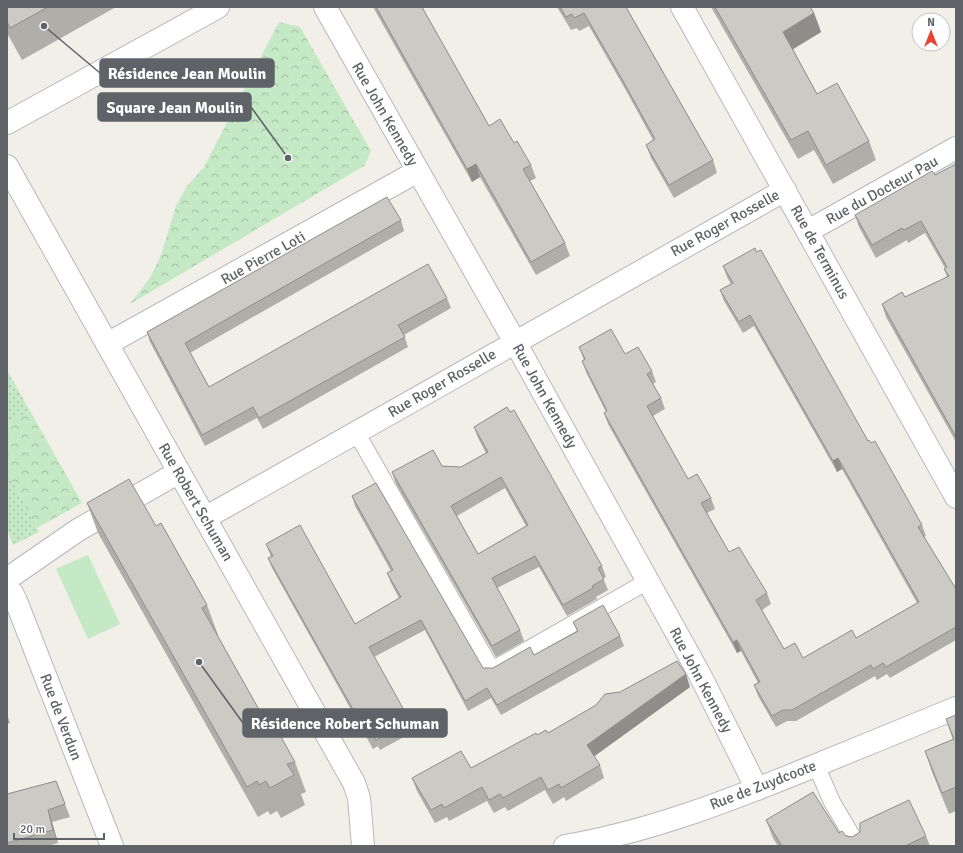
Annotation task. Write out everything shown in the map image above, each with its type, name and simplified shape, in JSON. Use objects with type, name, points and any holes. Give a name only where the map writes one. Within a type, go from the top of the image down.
[{"type":"street","points":[[7,123],[218,7]]},
{"type":"street","name":"Rue John Kennedy","points":[[325,7],[515,342],[648,581],[708,691],[757,789]]},
{"type":"street","name":"Rue de Terminus","points":[[682,7],[956,497]]},
{"type":"street","name":"Rue du Docteur Pau","points":[[808,231],[956,148]]},
{"type":"street","name":"Rue Robert Schuman","points":[[7,166],[354,783],[360,803],[363,846]]},
{"type":"street","name":"Rue Pierre Loti","points":[[107,344],[418,171]]},
{"type":"street","name":"Rue Roger Rosselle","points":[[205,518],[785,190]]},
{"type":"street","points":[[8,588],[72,533],[179,472]]},
{"type":"street","name":"Rue de Verdun","points":[[8,588],[16,601],[112,846]]},
{"type":"street","name":"Rue de Zuydcoote","points":[[565,846],[600,840],[655,825],[757,789],[956,708]]},
{"type":"lane","points":[[356,432],[492,670],[648,581]]},
{"type":"lane","points":[[816,765],[832,802],[858,846]]},
{"type":"green space","points":[[279,22],[300,27],[371,151],[364,166],[130,304],[150,278],[161,255],[176,206],[187,186],[204,167]]},
{"type":"green space","points":[[7,370],[30,411],[7,423]]},
{"type":"green space","points":[[30,411],[82,503],[37,528],[7,471],[7,423]]},
{"type":"green space","points":[[7,470],[39,532],[13,545],[7,529]]},
{"type":"green space","points":[[88,555],[120,624],[88,639],[56,569]]},
{"type":"building","points":[[7,7],[48,7],[10,28],[7,22]]},
{"type":"building","points":[[376,7],[422,7],[489,126],[500,119],[514,143],[517,141],[531,165],[523,169],[565,243],[531,262],[476,164],[467,169]]},
{"type":"building","points":[[560,7],[626,7],[713,160],[669,185],[646,145],[655,139],[584,13],[574,18],[572,14],[566,17]]},
{"type":"building","points":[[715,7],[810,7],[814,13],[783,32],[817,94],[837,83],[869,141],[826,165],[808,131],[791,140]]},
{"type":"building","points":[[956,164],[956,437],[882,304],[902,292],[905,297],[949,276],[944,269],[947,267],[921,221],[904,230],[902,228],[872,245],[855,215],[932,171],[935,175]]},
{"type":"building","points":[[387,197],[401,220],[185,343],[209,387],[428,264],[447,298],[398,325],[405,337],[259,418],[253,407],[202,435],[147,332]]},
{"type":"building","points":[[755,248],[756,252],[761,250],[868,441],[869,440],[871,443],[875,441],[922,525],[918,527],[956,589],[956,627],[886,667],[883,663],[873,669],[871,665],[792,710],[783,710],[772,716],[754,685],[760,682],[737,640],[733,642],[604,413],[607,411],[582,361],[585,359],[579,347],[611,329],[625,354],[638,347],[652,371],[647,374],[661,398],[647,406],[688,479],[697,474],[711,498],[701,503],[729,552],[739,547],[767,593],[756,600],[784,649],[795,643],[803,658],[852,630],[856,638],[919,602],[838,458],[833,461],[750,315],[739,322],[720,290],[733,283],[723,266]]},
{"type":"building","points":[[507,407],[510,412],[514,410],[602,566],[598,568],[604,579],[592,586],[593,588],[563,605],[535,556],[492,578],[520,630],[492,646],[392,472],[433,450],[442,466],[461,467],[488,452],[474,427]],"holes":[[[501,477],[528,525],[478,554],[451,506]]]},
{"type":"building","points":[[129,479],[156,526],[161,523],[207,605],[202,608],[239,674],[266,722],[271,719],[295,762],[287,764],[294,775],[270,788],[266,781],[259,785],[257,781],[247,787],[87,503]]},
{"type":"building","points":[[376,483],[483,668],[493,668],[530,647],[534,655],[578,631],[573,622],[603,605],[620,636],[497,705],[487,688],[465,701],[421,620],[369,647],[410,721],[376,740],[374,736],[369,738],[268,558],[273,556],[266,544],[300,525],[355,624],[401,597],[387,573],[393,570],[352,496]]},
{"type":"building","points":[[677,661],[686,674],[587,745],[600,765],[561,788],[559,784],[548,790],[541,777],[503,798],[500,794],[489,800],[482,787],[444,808],[442,804],[431,810],[412,778],[461,751],[471,768],[536,733],[537,735],[546,730],[548,733],[596,705],[605,694],[620,692]]},
{"type":"building","points":[[956,715],[956,787],[942,793],[925,751],[954,739],[946,719]]},
{"type":"building","points":[[56,781],[65,804],[48,810],[53,830],[7,843],[7,794]]},
{"type":"building","points":[[813,792],[839,833],[842,831],[846,836],[852,837],[860,832],[860,823],[909,800],[926,836],[905,846],[782,846],[766,820]]},
{"type":"place","name":"Résidence Jean Moulin","points":[[44,26]]},
{"type":"place","name":"Square Jean Moulin","points":[[288,158]]},
{"type":"place","name":"Résidence Robert Schuman","points":[[199,662]]}]
